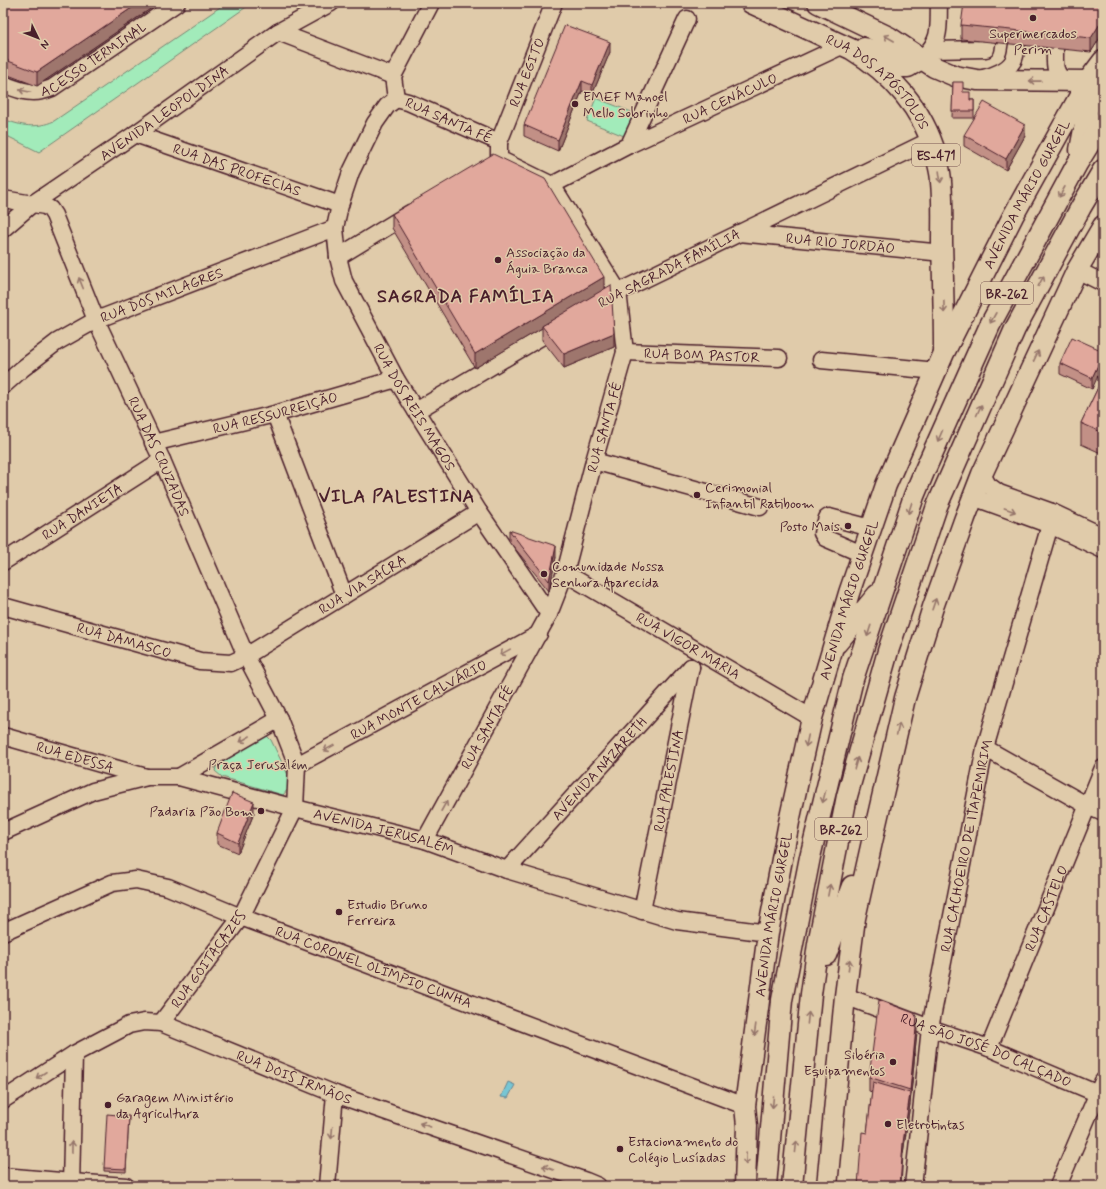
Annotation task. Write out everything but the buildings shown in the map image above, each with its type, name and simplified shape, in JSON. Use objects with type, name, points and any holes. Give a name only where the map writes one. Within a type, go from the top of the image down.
[{"type":"main road","name":"RUA DOS APÓSTOLOS","points":[[752,3],[847,47],[877,67],[900,89],[919,116],[930,140],[938,164],[941,181],[944,352]]},
{"type":"main road","points":[[818,3],[926,55],[945,73],[960,78],[976,80],[1064,82],[1096,71]]},
{"type":"main road","points":[[847,47],[874,50],[902,67],[908,67],[926,55]]},
{"type":"main road","points":[[1077,164],[1096,71]]},
{"type":"main road","name":"AVENIDA MÁRIO GURGEL","points":[[745,1186],[745,1106],[768,933],[789,822],[812,718],[862,554],[886,484],[937,371],[944,352],[1013,216],[1096,71]]},
{"type":"main road","name":"AVENIDA MÁRIO GURGEL","points":[[766,1186],[782,1000],[810,857],[853,679],[914,496],[924,472],[990,325],[1077,164],[1103,122]]},
{"type":"main road","name":"BR-262","points":[[792,1186],[811,994],[818,944],[847,796],[888,651],[937,506],[1015,329],[1081,207],[1103,170]]},
{"type":"main road","name":"BR-262","points":[[827,1186],[855,918],[905,698],[933,607],[982,474],[1077,270],[1103,226]]},
{"type":"main road","points":[[921,407],[911,439],[912,457],[924,472],[973,497]]},
{"type":"main road","points":[[832,650],[884,586]]},
{"type":"main road","points":[[782,1000],[789,822]]},
{"type":"main road","points":[[811,994],[876,824]]},
{"type":"main road","points":[[746,1126],[778,1050]]},
{"type":"street","name":"ACESSO TERMINAL","points":[[3,84],[18,90],[32,93],[52,88],[177,3]]},
{"type":"street","name":"AVENIDA LEOPOLDINA","points":[[3,230],[32,204],[135,134],[278,32],[331,3]]},
{"type":"street","points":[[396,99],[393,76],[431,3]]},
{"type":"street","name":"RUA EGITO","points":[[499,142],[554,3]]},
{"type":"street","points":[[926,55],[937,40],[939,3]]},
{"type":"street","points":[[629,145],[687,19]]},
{"type":"street","points":[[278,32],[393,76]]},
{"type":"street","points":[[926,55],[986,49],[986,42]]},
{"type":"street","points":[[976,80],[996,74],[1009,66],[1014,59],[1017,45]]},
{"type":"street","name":"RUA CENÁCULO","points":[[552,185],[629,145],[847,47]]},
{"type":"street","points":[[1055,49],[1055,63],[1058,75],[1064,82]]},
{"type":"street","name":"RUA SANTA FÉ","points":[[396,99],[408,102],[499,142],[492,164],[552,185],[618,291],[625,352],[594,461],[566,573],[539,634],[425,840]]},
{"type":"street","name":"RUA DOS REIS MAGOS","points":[[396,99],[387,106],[375,123],[351,172],[340,205],[335,228],[338,257],[344,281],[396,379],[479,512],[549,614]]},
{"type":"street","name":"RUA DAS PROFECIAS","points":[[135,134],[340,205]]},
{"type":"street","name":"RUA SAGRADA FAMÍLIA","points":[[598,303],[618,291],[930,140]]},
{"type":"street","name":"RUA DAS CRUZADAS","points":[[3,199],[45,206],[50,209],[54,215],[96,320],[162,460],[246,656],[279,719],[297,765],[294,808]]},
{"type":"street","points":[[338,257],[425,204]]},
{"type":"street","name":"RUA DOS MILAGRES","points":[[3,386],[57,342],[96,320],[335,228]]},
{"type":"street","name":"RUA RIO JORDÃO","points":[[739,233],[943,253]]},
{"type":"street","points":[[1077,270],[1103,283]]},
{"type":"street","points":[[416,411],[571,319]]},
{"type":"street","name":"RUA BOM PASTOR","points":[[625,352],[779,358]]},
{"type":"street","points":[[821,360],[937,371]]},
{"type":"street","name":"RUA RESSURREIÇÃO","points":[[153,443],[275,414],[396,379]]},
{"type":"street","points":[[275,414],[344,595]]},
{"type":"street","name":"RUA DANIETA","points":[[3,562],[162,460]]},
{"type":"street","points":[[594,461],[760,507]]},
{"type":"street","points":[[982,474],[988,485],[999,493],[1051,518],[1103,550]]},
{"type":"street","points":[[973,497],[1051,518],[1103,536]]},
{"type":"street","name":"RUA VIA SACRA","points":[[246,656],[479,512]]},
{"type":"street","points":[[862,554],[825,538],[822,533],[827,518],[829,516],[871,528]]},
{"type":"street","name":"RUA CACHOEIRO DE ITAPEMIRIM","points":[[913,1186],[930,1028],[985,748],[1051,518]]},
{"type":"street","name":"RUA VIGOR MARIA","points":[[566,573],[812,718]]},
{"type":"street","name":"RUA DAMASCO","points":[[3,606],[200,661],[231,663],[246,656]]},
{"type":"street","name":"RUA MONTE CALVÁRIO","points":[[297,765],[539,634]]},
{"type":"street","name":"RUA PALESTINA","points":[[642,911],[691,667],[696,650]]},
{"type":"street","name":"AVENIDA NAZARETH","points":[[507,870],[691,667]]},
{"type":"street","points":[[179,777],[279,719]]},
{"type":"street","name":"RUA EDESSA","points":[[3,736],[147,777]]},
{"type":"street","points":[[985,748],[1103,813]]},
{"type":"street","name":"RUA CASTELO","points":[[989,1048],[1103,768]]},
{"type":"street","name":"AVENIDA JERUSALÉM","points":[[3,832],[93,791],[147,777],[179,777],[294,808],[425,840],[507,870],[677,921],[768,933]]},
{"type":"street","name":"RUA GOITACAZES","points":[[162,1023],[241,918],[294,808]]},
{"type":"street","name":"RUA CORONEL OLÍMPIO CUNHA","points":[[3,932],[112,883],[136,880],[168,887],[241,918],[745,1106]]},
{"type":"street","name":"RUA SÃO JOSÉ DO CALÇADO","points":[[846,996],[1101,1090]]},
{"type":"street","name":"RUA DOIS IRMÃOS","points":[[3,1100],[74,1054],[129,1025],[144,1022],[162,1023],[335,1094],[590,1184]]},
{"type":"street","points":[[71,1184],[74,1054]]},
{"type":"street","points":[[1058,1186],[1101,1090]]},
{"type":"street","points":[[327,1186],[335,1094]]},
{"type":"street","points":[[3,1176],[71,1184],[126,1186]]},
{"type":"green space","points":[[226,3],[252,3],[39,152],[3,134],[3,119],[28,126],[41,125],[54,121]]},
{"type":"green space","points":[[596,98],[639,115],[629,138],[587,121]]},
{"type":"green space","name":"Praça Jerusalém","points":[[265,734],[271,740],[290,779],[288,789],[283,795],[222,777],[215,771],[217,764],[223,758]]},
{"type":"water","points":[[508,1082],[515,1085],[508,1098],[501,1097]]},
{"type":"place","name":"Supermercados Perim","points":[[1033,18]]},
{"type":"place","name":"EMEF Manoel Mello Sobrinho","points":[[575,104]]},
{"type":"place","name":"Associação da Águia Branca","points":[[498,260]]},
{"type":"place","name":"Cerimonial Infantil Ratiboom","points":[[697,495]]},
{"type":"place","name":"Posto Mais","points":[[848,526]]},
{"type":"place","name":"Comunidade Nossa Senhora Aparecida","points":[[544,574]]},
{"type":"place","name":"Padaria Pão Bom","points":[[261,811]]},
{"type":"place","name":"Estudio Bruno Ferreira","points":[[339,912]]},
{"type":"place","name":"Sibéria Equipamentos","points":[[893,1062]]},
{"type":"place","name":"Garagem Ministério da Agricultura","points":[[108,1105]]},
{"type":"place","name":"Eletrotintas","points":[[888,1124]]},
{"type":"place","name":"Estacionamento do Colégio Lusíadas","points":[[620,1149]]},
{"type":"district","name":"SAGRADA FAMÍLIA","points":[[466,296]]},
{"type":"district","name":"VILA PALESTINA","points":[[397,496]]}]
